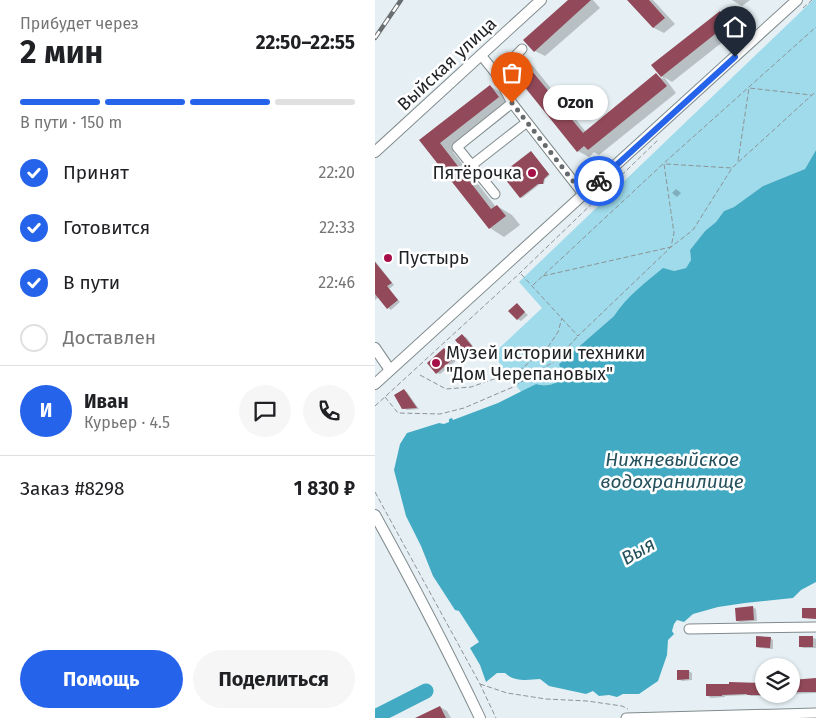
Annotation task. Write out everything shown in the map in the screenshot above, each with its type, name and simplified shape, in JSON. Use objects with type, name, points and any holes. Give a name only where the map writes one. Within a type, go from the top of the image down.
[{"type":"main road","name":"Выйская улица","points":[[375,152],[541,0]]},
{"type":"main road","points":[[375,384],[797,0]]},
{"type":"main road","points":[[375,348],[390,370]]},
{"type":"main road","points":[[375,515],[400,560],[480,718]]},
{"type":"street","points":[[497,75],[522,49]]},
{"type":"street","points":[[481,55],[497,75],[512,103],[584,195]]},
{"type":"street","points":[[495,194],[457,147],[512,103]]},
{"type":"street","points":[[472,166],[527,122]]},
{"type":"street","points":[[689,629],[816,627]]},
{"type":"street","points":[[626,718],[816,713]]},
{"type":"path","points":[[798,12],[812,0]]},
{"type":"path","points":[[532,286],[816,27]]},
{"type":"path","points":[[749,88],[812,95]]},
{"type":"path","points":[[738,162],[749,88]]},
{"type":"path","points":[[385,396],[398,413],[440,414],[464,408],[513,387],[555,361],[671,247],[693,230],[738,162],[816,92]]},
{"type":"path","points":[[375,406],[520,273],[661,137]]},
{"type":"path","points":[[664,164],[733,168]]},
{"type":"path","points":[[664,164],[674,233],[671,247]]},
{"type":"path","points":[[542,276],[671,247]]},
{"type":"path","points":[[520,273],[579,336]]},
{"type":"path","points":[[421,375],[446,389],[471,387],[520,370],[548,348],[558,332],[562,318]]},
{"type":"path","points":[[375,492],[496,718]]},
{"type":"path","points":[[479,684],[507,693],[546,699],[622,706],[631,710]]},
{"type":"shaded area","points":[[813,0],[816,0],[816,150],[805,169],[763,186],[734,207],[724,211],[690,250],[691,260],[686,268],[674,271],[621,306],[614,316],[559,364],[561,373],[558,382],[547,385],[536,384],[521,392],[493,354],[542,308],[519,282]]},
{"type":"water","name":"Нижневыйское водохранилище","points":[[816,150],[816,582],[801,590],[793,598],[718,607],[693,614],[684,622],[677,620],[672,631],[674,634],[668,640],[667,655],[658,681],[639,694],[623,694],[617,697],[609,695],[599,696],[593,691],[586,694],[549,686],[540,679],[517,679],[505,673],[497,673],[486,682],[480,665],[470,648],[479,642],[433,576],[406,516],[394,470],[400,444],[407,433],[439,423],[444,424],[449,422],[449,419],[452,418],[453,420],[498,403],[536,384],[547,385],[557,382],[561,373],[559,364],[614,316],[637,290],[663,268],[674,271],[686,268],[691,260],[690,250],[724,211],[734,207],[763,186],[805,169]]},
{"type":"building","points":[[568,0],[591,0],[534,52],[523,40]]},
{"type":"building","points":[[627,0],[649,0],[665,18],[653,28]]},
{"type":"building","points":[[720,11],[729,23],[661,77],[651,65]]},
{"type":"building","points":[[522,59],[583,133],[656,73],[667,86],[588,150],[584,146],[577,152],[511,70]]},
{"type":"building","points":[[490,85],[499,97],[440,143],[491,209],[497,205],[506,216],[489,229],[419,140]]},
{"type":"building","points":[[531,151],[549,174],[544,179],[543,184],[538,184],[520,198],[501,174]]},
{"type":"building","points":[[375,262],[392,283],[387,286],[398,300],[387,309],[375,294]]},
{"type":"building","points":[[517,303],[525,312],[517,320],[508,311]]},
{"type":"building","points":[[462,334],[477,352],[470,358],[455,340]]},
{"type":"building","points":[[444,348],[453,359],[436,374],[427,363]]},
{"type":"building","points":[[404,389],[417,408],[402,409],[394,395]]},
{"type":"building","points":[[753,606],[754,620],[736,621],[735,608]]},
{"type":"building","points":[[802,608],[816,608],[816,619],[802,618]]},
{"type":"building","points":[[756,636],[771,637],[770,648],[756,647]]},
{"type":"building","points":[[799,636],[813,636],[813,647],[799,647]]},
{"type":"building","points":[[677,670],[689,670],[689,679],[677,680]]},
{"type":"building","points":[[816,678],[816,692],[800,692],[800,679]]},
{"type":"building","points":[[729,682],[755,683],[755,695],[706,696],[706,684],[729,684]]},
{"type":"building","points":[[440,706],[446,718],[415,718]]},
{"type":"waterway","name":"Выя","points":[[375,717],[426,691]]},
{"type":"railway","points":[[375,38],[401,0]]},
{"type":"way so far","points":[[512,103],[584,195],[599,181]]},
{"type":"place","name":"Ozon","points":[[512,103]]},
{"type":"place","name":"Пятёрочка","points":[[532,173]]},
{"type":"place","name":"Пустырь","points":[[388,258]]},
{"type":"place","name":"Музей истории техники \"Дом Черепановых\"","points":[[436,363]]},
{"type":"route","points":[[599,181],[735,57]]}]
